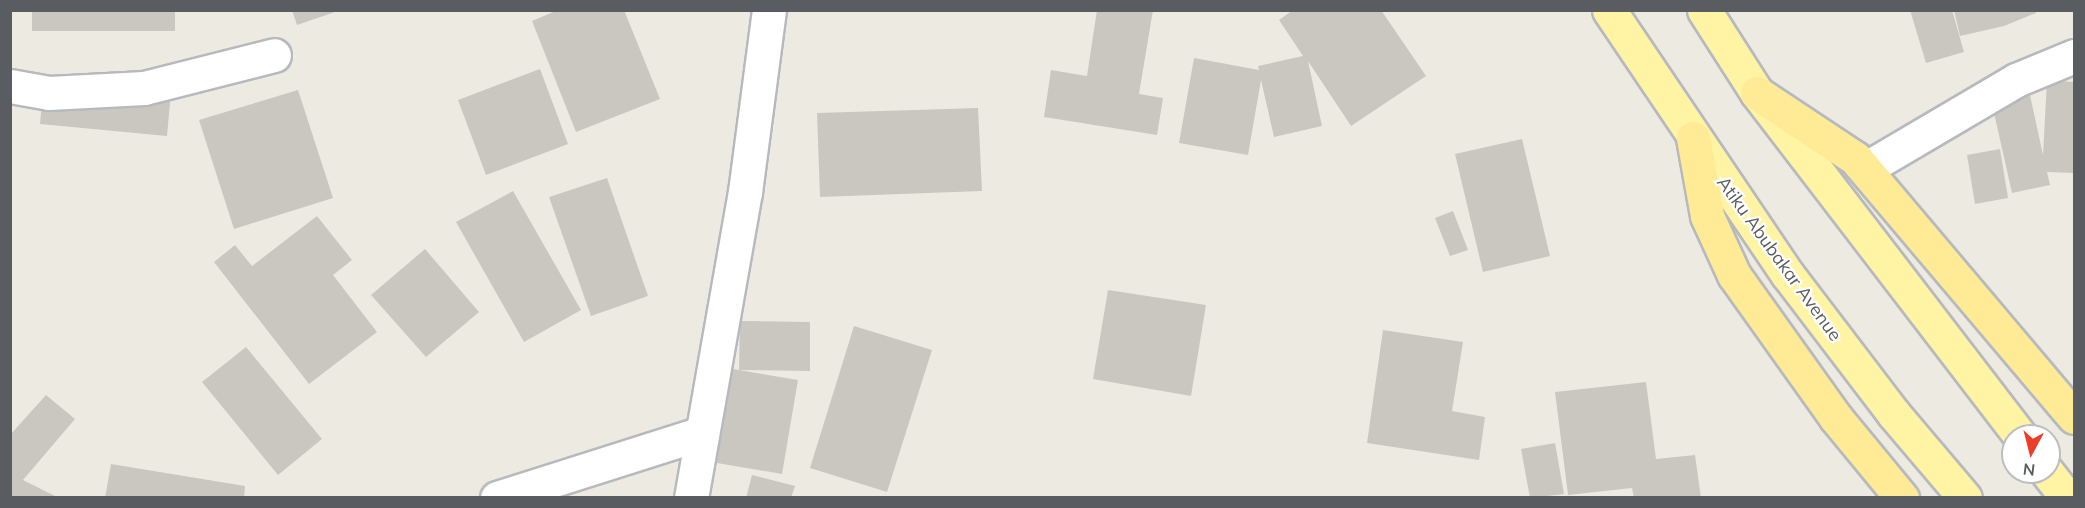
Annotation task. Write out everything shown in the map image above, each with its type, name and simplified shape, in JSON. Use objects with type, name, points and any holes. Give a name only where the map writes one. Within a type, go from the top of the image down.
[{"type":"highway","points":[[1757,93],[1809,125],[1865,169],[2074,417]]},
{"type":"highway","points":[[1693,138],[1707,216],[1734,275],[1836,418],[1902,498]]},
{"type":"main road","name":"Atiku Abubakar Avenue","points":[[1609,10],[1749,221],[1879,394],[1965,498]]},
{"type":"main road","points":[[1704,10],[1757,93],[2011,424]]},
{"type":"main road","points":[[2056,484],[2067,498]]},
{"type":"street","points":[[691,498],[745,192],[769,10]]},
{"type":"street","points":[[10,86],[49,93],[144,88],[274,55]]},
{"type":"street","points":[[1865,169],[2016,80],[2074,56]]},
{"type":"street","points":[[497,498],[702,433]]},
{"type":"building","points":[[32,10],[175,10],[175,31],[32,31]]},
{"type":"building","points":[[292,10],[338,10],[338,11],[297,25]]},
{"type":"building","points":[[558,10],[624,10],[660,99],[576,132],[532,21]]},
{"type":"building","points":[[1097,10],[1153,10],[1139,94],[1163,98],[1157,135],[1044,117],[1051,70],[1087,76]]},
{"type":"building","points":[[1293,10],[1381,10],[1426,76],[1351,126],[1308,61],[1322,126],[1274,137],[1261,80],[1248,155],[1179,143],[1194,58],[1259,70],[1258,66],[1303,56],[1279,20]]},
{"type":"building","points":[[1910,10],[1952,10],[1964,52],[1926,63]]},
{"type":"building","points":[[1954,10],[2035,10],[2036,13],[2004,26],[1960,36]]},
{"type":"building","points":[[540,69],[568,144],[486,175],[458,100]]},
{"type":"building","points":[[44,80],[171,92],[167,136],[40,124]]},
{"type":"building","points":[[2047,80],[2074,82],[2074,173],[2047,172],[2050,185],[2012,193],[1992,104],[2030,95],[2043,155]]},
{"type":"building","points":[[298,90],[333,198],[234,229],[199,120]]},
{"type":"building","points":[[978,108],[982,191],[820,197],[817,113]]},
{"type":"building","points":[[1522,139],[1550,256],[1483,272],[1455,154]]},
{"type":"building","points":[[2000,149],[2008,198],[1975,204],[1967,155]]},
{"type":"building","points":[[607,178],[648,296],[591,316],[549,197]]},
{"type":"building","points":[[513,191],[581,310],[524,342],[456,222]]},
{"type":"building","points":[[1453,211],[1468,250],[1450,256],[1435,218]]},
{"type":"building","points":[[317,216],[352,260],[333,275],[377,332],[309,384],[214,262],[235,245],[252,266]]},
{"type":"building","points":[[425,249],[479,312],[426,357],[371,295]]},
{"type":"building","points":[[1108,290],[1206,305],[1191,396],[1093,379]]},
{"type":"building","points":[[740,321],[810,322],[810,371],[739,370]]},
{"type":"building","points":[[854,326],[932,350],[887,492],[810,468]]},
{"type":"building","points":[[1383,330],[1463,342],[1452,411],[1485,417],[1479,460],[1367,443]]},
{"type":"building","points":[[246,347],[322,439],[278,475],[202,382]]},
{"type":"building","points":[[727,368],[798,380],[782,474],[711,462]]},
{"type":"building","points":[[1646,382],[1656,459],[1695,455],[1701,498],[1634,498],[1632,488],[1568,495],[1555,392]]},
{"type":"building","points":[[46,395],[75,419],[23,480],[59,498],[10,498],[10,435]]},
{"type":"building","points":[[1555,443],[1564,494],[1530,498],[1521,449]]},
{"type":"building","points":[[111,464],[245,486],[244,498],[105,498]]},
{"type":"building","points":[[752,475],[795,486],[791,498],[746,498]]}]
